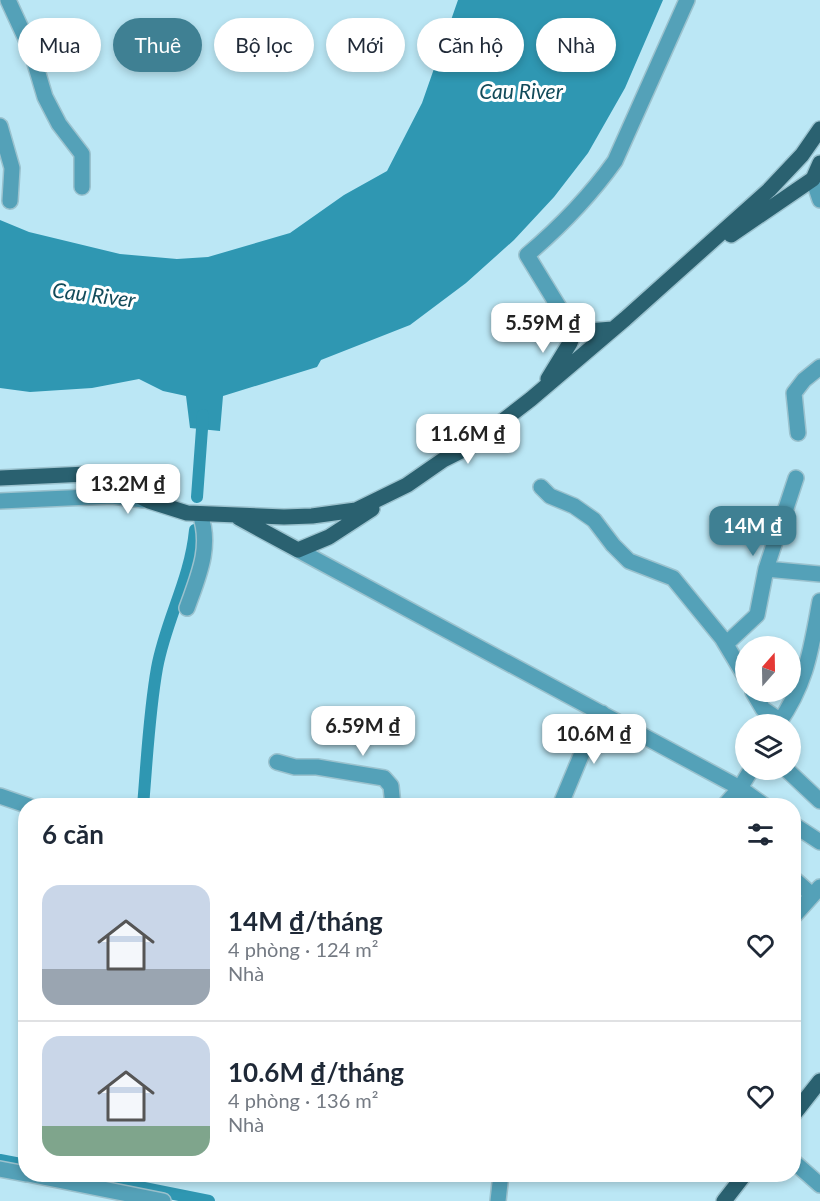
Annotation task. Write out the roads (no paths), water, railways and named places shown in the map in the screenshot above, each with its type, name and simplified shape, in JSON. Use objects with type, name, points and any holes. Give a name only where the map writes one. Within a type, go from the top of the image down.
[{"type":"main road","points":[[236,516],[298,550],[350,525],[443,460],[469,447],[544,388],[769,190],[802,155],[820,129]]},
{"type":"main road","points":[[689,262],[813,179],[820,163]]},
{"type":"main road","points":[[544,388],[574,332],[613,328]]},
{"type":"main road","points":[[0,478],[87,474],[178,511],[236,516],[312,516],[356,510],[407,485]]},
{"type":"main road","points":[[801,1105],[820,1081]]},
{"type":"main road","points":[[724,1201],[739,1182]]},
{"type":"street","points":[[8,0],[31,50],[45,97],[59,124],[82,154],[82,187]]},
{"type":"street","points":[[574,332],[527,255],[574,211],[615,161],[687,0]]},
{"type":"street","points":[[0,126],[12,168],[10,201]]},
{"type":"street","points":[[813,179],[820,200]]},
{"type":"street","points":[[798,433],[794,393],[804,380],[820,367]]},
{"type":"street","points":[[726,644],[757,615],[766,569],[796,478]]},
{"type":"street","points":[[541,487],[550,496],[574,506],[594,520],[629,561],[673,578],[726,644],[735,659]]},
{"type":"street","points":[[0,501],[112,496],[149,501]]},
{"type":"street","points":[[187,608],[206,550],[206,537],[200,514]]},
{"type":"street","points":[[298,550],[740,788],[754,798]]},
{"type":"street","points":[[766,569],[820,574]]},
{"type":"street","points":[[785,714],[815,658],[820,601]]},
{"type":"street","points":[[759,702],[769,714]]},
{"type":"street","points":[[563,798],[585,746],[602,713]]},
{"type":"street","points":[[277,762],[285,766],[316,767],[384,778],[391,786],[392,798]]},
{"type":"street","points":[[731,798],[745,780]]},
{"type":"street","points":[[798,780],[820,801]]},
{"type":"street","points":[[0,796],[18,802]]},
{"type":"street","points":[[801,830],[820,842]]},
{"type":"street","points":[[801,882],[818,890],[801,908]]},
{"type":"street","points":[[801,1168],[820,1185]]},
{"type":"street","points":[[0,1169],[18,1172]]},
{"type":"street","points":[[67,1182],[163,1201]]},
{"type":"street","points":[[498,1201],[500,1182]]},
{"type":"water","name":"Cau River","points":[[458,0],[663,0],[625,88],[588,153],[554,197],[514,240],[466,283],[410,325],[321,360],[317,367],[223,396],[220,431],[190,428],[186,396],[163,391],[139,379],[92,388],[30,392],[0,388],[0,220],[29,232],[120,254],[177,259],[208,257],[290,233],[344,195],[387,171],[422,103],[433,72],[524,72],[524,18],[452,18]]},
{"type":"waterway","points":[[197,497],[203,415]]},
{"type":"waterway","points":[[144,798],[157,668],[188,566],[195,530]]},
{"type":"waterway","points":[[0,1160],[18,1163]]},
{"type":"waterway","points":[[114,1182],[209,1201]]}]
